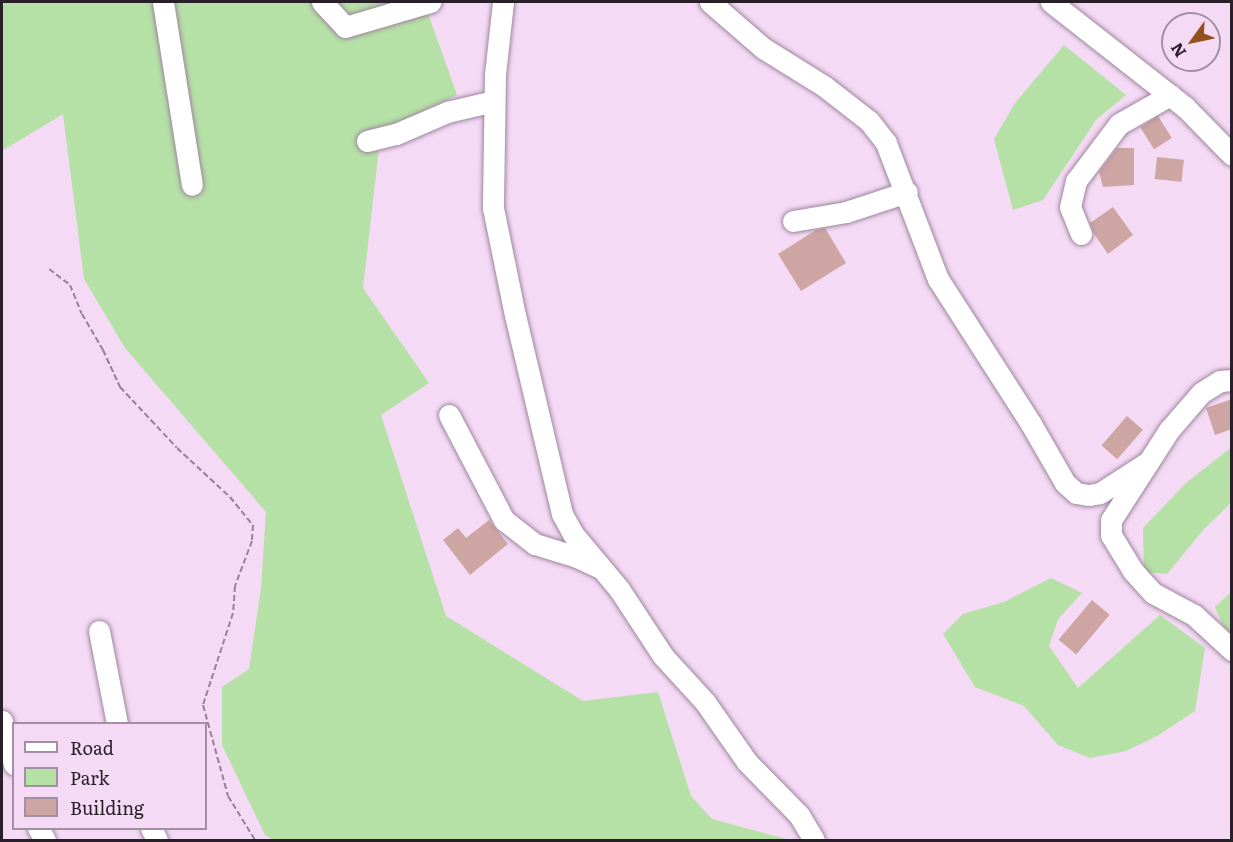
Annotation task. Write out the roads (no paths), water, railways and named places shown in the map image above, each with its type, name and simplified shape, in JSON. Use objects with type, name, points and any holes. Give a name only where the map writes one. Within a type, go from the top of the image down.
[{"type":"street","points":[[163,2],[192,185]]},
{"type":"street","points":[[322,2],[345,27],[430,2]]},
{"type":"street","points":[[503,2],[494,101],[494,208],[497,236],[562,514],[573,534],[606,572],[663,656],[705,702],[747,762],[799,815],[814,840]]},
{"type":"street","points":[[710,2],[763,48],[824,86],[869,121],[886,143],[907,192],[938,279],[1031,424],[1065,483],[1076,493],[1089,495],[1100,492],[1148,462]]},
{"type":"street","points":[[1052,2],[1170,95],[1213,134],[1232,156]]},
{"type":"street","points":[[1081,234],[1070,207],[1076,181],[1119,124],[1170,95]]},
{"type":"street","points":[[368,141],[396,134],[447,112],[494,101]]},
{"type":"street","points":[[794,221],[846,212],[907,192]]},
{"type":"street","points":[[1232,380],[1220,381],[1201,393],[1169,430],[1112,520],[1111,535],[1115,546],[1153,593],[1194,615],[1232,650]]},
{"type":"street","points":[[448,414],[504,520],[535,544],[578,557],[606,572]]},
{"type":"street","points":[[99,631],[117,722]]},
{"type":"street","points":[[2,721],[12,757]]}]
